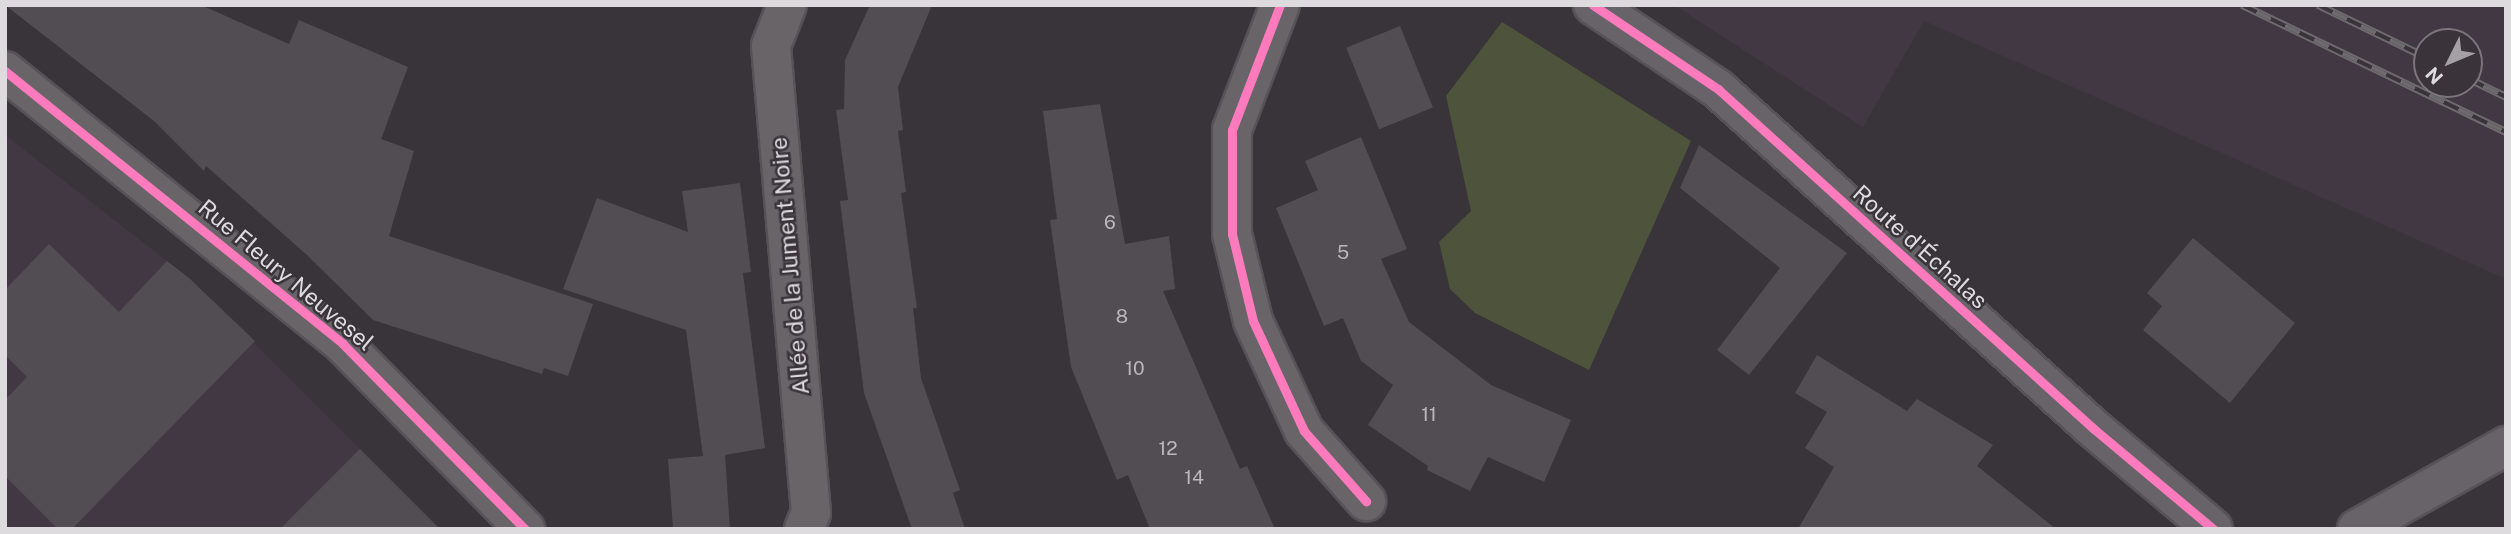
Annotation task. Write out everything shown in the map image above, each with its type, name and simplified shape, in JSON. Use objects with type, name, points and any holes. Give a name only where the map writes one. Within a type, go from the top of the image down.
[{"type":"street","name":"Allée de la Jument Noire","points":[[787,5],[771,46],[811,513],[803,529]]},
{"type":"street","points":[[1280,5],[1232,130],[1232,234],[1253,321],[1304,430],[1366,501]]},
{"type":"street","name":"Route d'Échalas","points":[[1592,5],[1718,89],[2094,429],[2213,529]]},
{"type":"street","name":"Rue Fleury Neuvesel","points":[[5,71],[344,344],[525,529]]},
{"type":"street","points":[[2357,529],[2506,446]]},
{"type":"shaded area","points":[[1674,5],[2502,5],[2506,7],[2506,279],[1924,21],[1863,127]]},
{"type":"shaded area","points":[[5,135],[189,278],[440,529],[5,529]]},
{"type":"green space","points":[[1502,22],[1691,141],[1589,370],[1475,313],[1450,289],[1439,242],[1471,211],[1446,96]]},
{"type":"building","points":[[5,5],[201,5],[289,44],[299,20],[408,67],[381,139],[414,151],[389,236],[593,304],[568,376],[544,368],[542,374],[373,320],[308,256],[206,166],[204,171],[154,121]]},
{"type":"building","points":[[870,5],[932,5],[898,87],[903,130],[898,131],[906,192],[901,193],[917,308],[913,308],[921,378],[960,490],[953,493],[965,529],[912,529],[864,393],[840,201],[848,200],[836,110],[844,109],[845,60]]},
{"type":"building","points":[[1400,26],[1433,108],[1379,129],[1346,48]]},
{"type":"building","points":[[1100,104],[1125,244],[1169,236],[1175,289],[1163,291],[1240,469],[1247,466],[1275,529],[1150,529],[1128,475],[1117,480],[1071,367],[1050,220],[1057,219],[1043,111]]},
{"type":"building","points":[[1361,137],[1407,249],[1381,259],[1409,322],[1491,385],[1571,420],[1544,482],[1488,457],[1470,491],[1427,470],[1428,466],[1368,425],[1393,385],[1361,361],[1343,318],[1324,326],[1276,208],[1318,190],[1305,161]]},
{"type":"building","points":[[1699,145],[1847,253],[1749,375],[1717,350],[1780,268],[1680,188]]},
{"type":"building","points":[[740,183],[751,272],[743,273],[765,448],[725,455],[730,529],[673,529],[668,459],[703,456],[686,330],[563,289],[597,198],[688,232],[682,191]]},
{"type":"building","points":[[2193,238],[2295,323],[2230,403],[2143,330],[2162,306],[2147,293]]},
{"type":"building","points":[[49,244],[119,312],[167,261],[189,278],[255,341],[72,529],[58,529],[5,476],[5,400],[27,377],[5,355],[5,290]]},
{"type":"building","points":[[1817,355],[1907,411],[1917,399],[1993,445],[1977,466],[2056,529],[1798,529],[1834,467],[1805,448],[1827,412],[1795,393]]},
{"type":"building","points":[[360,449],[440,529],[280,529]]},
{"type":"railway","points":[[2242,5],[2506,132]]},
{"type":"railway","points":[[2318,5],[2413,51]]},
{"type":"railway","points":[[2483,86],[2506,97]]},
{"type":"cycle path","points":[[1280,5],[1232,130],[1232,234],[1253,321],[1304,431],[1366,501]]},
{"type":"cycle path","points":[[1593,5],[1718,89],[2094,429],[2213,529]]},
{"type":"cycle path","points":[[5,71],[343,344],[525,529]]}]
